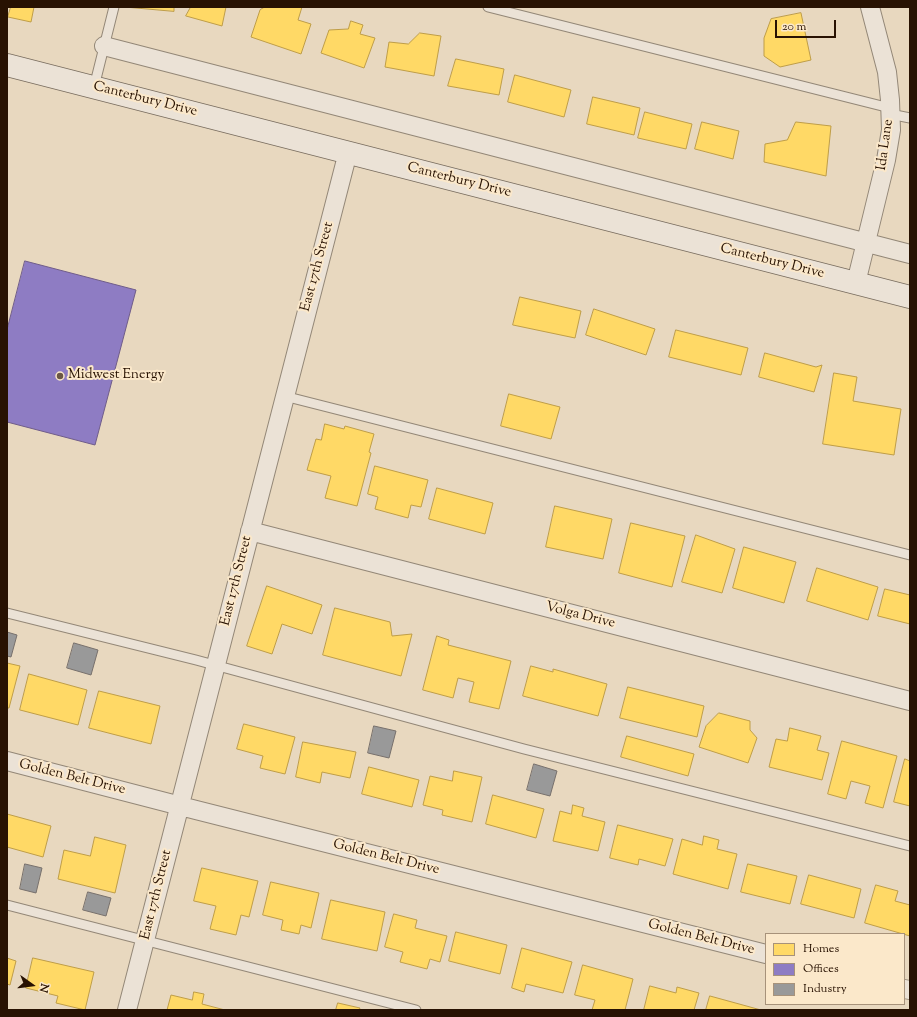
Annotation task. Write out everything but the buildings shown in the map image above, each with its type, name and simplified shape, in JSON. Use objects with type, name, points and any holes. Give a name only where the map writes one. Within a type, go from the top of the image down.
[{"type":"main road","name":"Canterbury Drive","points":[[7,65],[910,297]]},
{"type":"street","name":"Ida Lane","points":[[856,283],[886,160],[891,130],[887,72],[870,7]]},
{"type":"street","points":[[104,46],[910,254]]},
{"type":"street","name":"East 17th Street","points":[[127,1010],[348,152]]},
{"type":"street","name":"Volga Drive","points":[[250,531],[910,701]]},
{"type":"street","name":"Golden Belt Drive","points":[[7,761],[179,806],[765,954]]},
{"type":"lane","points":[[94,87],[114,7]]},
{"type":"lane","points":[[488,7],[890,111],[910,118]]},
{"type":"lane","points":[[284,396],[910,555]]},
{"type":"lane","points":[[7,614],[216,665],[524,750],[910,846]]},
{"type":"lane","points":[[7,905],[416,1010]]},
{"type":"place","name":"Midwest Energy","points":[[60,376]]}]
